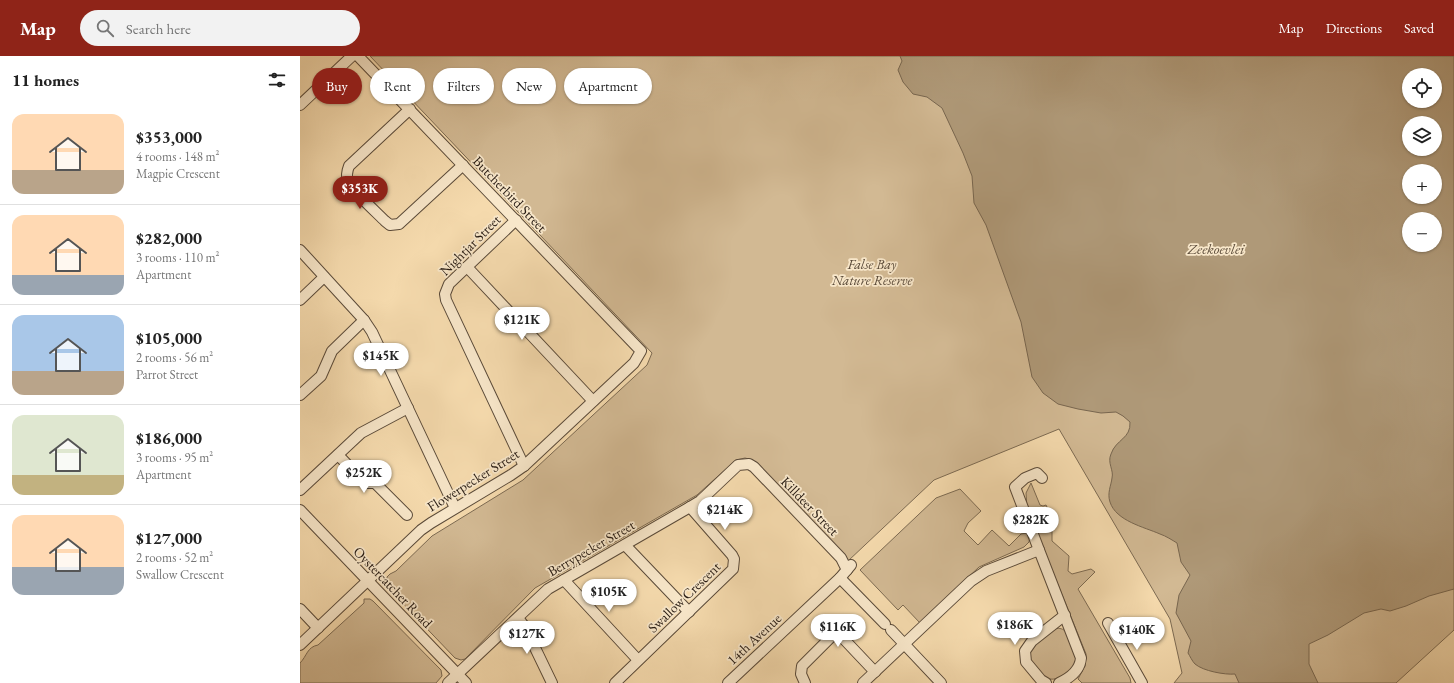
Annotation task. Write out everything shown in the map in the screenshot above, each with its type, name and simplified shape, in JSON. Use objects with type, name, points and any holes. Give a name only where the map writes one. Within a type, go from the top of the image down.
[{"type":"street","points":[[300,105],[352,56]]},
{"type":"street","name":"Butcherbird Street","points":[[358,56],[641,351]]},
{"type":"street","points":[[410,110],[350,166],[347,177],[350,185],[390,225],[399,224],[463,165]]},
{"type":"street","name":"Nightjar Street","points":[[516,220],[448,284],[445,294],[446,300],[524,466]]},
{"type":"street","points":[[300,250],[364,320],[372,332],[455,508]]},
{"type":"street","points":[[466,267],[593,401]]},
{"type":"street","points":[[300,300],[324,277]]},
{"type":"street","points":[[300,395],[321,376],[332,351],[364,320]]},
{"type":"street","name":"Flowerpecker Street","points":[[300,645],[421,530],[524,466],[634,363],[641,351]]},
{"type":"street","points":[[300,490],[361,433],[408,408]]},
{"type":"street","points":[[338,455],[365,483],[375,483],[406,515]]},
{"type":"street","name":"Berrypecker Street","points":[[448,683],[548,589],[690,507],[700,500],[738,465],[749,464]]},
{"type":"street","name":"Killdeer Street","points":[[749,464],[754,467],[841,558],[846,571],[888,627],[941,683]]},
{"type":"street","points":[[1042,478],[1036,473],[1025,478],[1010,489],[1039,550],[1081,658],[1079,667],[1075,672],[1059,683]]},
{"type":"street","name":"Swallow Crescent","points":[[614,683],[733,569],[734,564],[732,555],[690,507]]},
{"type":"street","name":"Oystercatcher Road","points":[[300,510],[466,683]]},
{"type":"street","points":[[625,545],[689,612]]},
{"type":"street","points":[[863,683],[971,581],[986,571],[1039,550]]},
{"type":"street","name":"14th Avenue","points":[[728,683],[846,571]]},
{"type":"street","points":[[564,580],[638,660]]},
{"type":"street","points":[[300,609],[318,628]]},
{"type":"street","points":[[1046,683],[1041,680],[1026,662],[1025,651],[1032,641],[1065,615]]},
{"type":"street","points":[[518,618],[525,626],[552,683]]},
{"type":"street","points":[[1108,623],[1142,683]]},
{"type":"street","points":[[805,683],[801,674],[802,666],[832,636],[837,634],[840,635],[875,672]]},
{"type":"green space","name":"False Bay Nature Reserve","points":[[370,56],[1454,56],[1454,630],[1396,683],[1174,683],[1182,673],[1170,619],[1059,429],[934,480],[848,561],[753,460],[745,458],[736,460],[697,495],[535,588],[465,659],[461,660],[455,658],[389,589],[387,577],[396,571],[432,536],[523,480],[647,365],[652,353],[416,104],[425,104],[425,68],[381,68]]},
{"type":"green space","points":[[1031,483],[1040,505],[1046,505],[1047,507],[1045,516],[1052,523],[1052,541],[1069,556],[1068,571],[1072,574],[1091,569],[1095,572],[1078,589],[1130,678],[1131,683],[1082,683],[1078,679],[1085,666],[1086,654],[1027,508],[1026,493]]},
{"type":"green space","points":[[960,489],[981,511],[968,523],[964,531],[978,545],[992,530],[1009,546],[1021,534],[1027,533],[1030,537],[1029,542],[1024,547],[979,567],[920,623],[903,605],[898,610],[860,570],[936,498]]},
{"type":"green space","points":[[364,599],[370,599],[373,601],[441,670],[442,676],[436,683],[300,683],[300,663],[309,650],[318,645],[364,603]]},
{"type":"green space","points":[[1058,628],[1067,633],[1073,645],[1076,660],[1069,672],[1055,679],[1051,679],[1044,677],[1035,667],[1030,659],[1030,649],[1054,629]]},
{"type":"water","name":"Zeekoevlei","points":[[900,56],[1454,56],[1454,589],[1429,596],[1390,611],[1381,609],[1364,613],[1328,635],[1309,644],[1309,664],[1318,683],[1239,683],[1235,674],[1214,672],[1203,669],[1195,664],[1188,653],[1191,641],[1176,613],[1179,595],[1190,575],[1181,562],[1177,543],[1124,519],[1113,509],[1109,499],[1112,475],[1110,457],[1116,445],[1126,436],[1130,428],[1130,422],[1116,412],[1101,413],[1058,404],[1043,393],[1032,377],[1021,322],[986,225],[974,203],[972,176],[963,153],[942,108],[927,97],[913,94],[903,82],[898,70],[902,61]]}]
